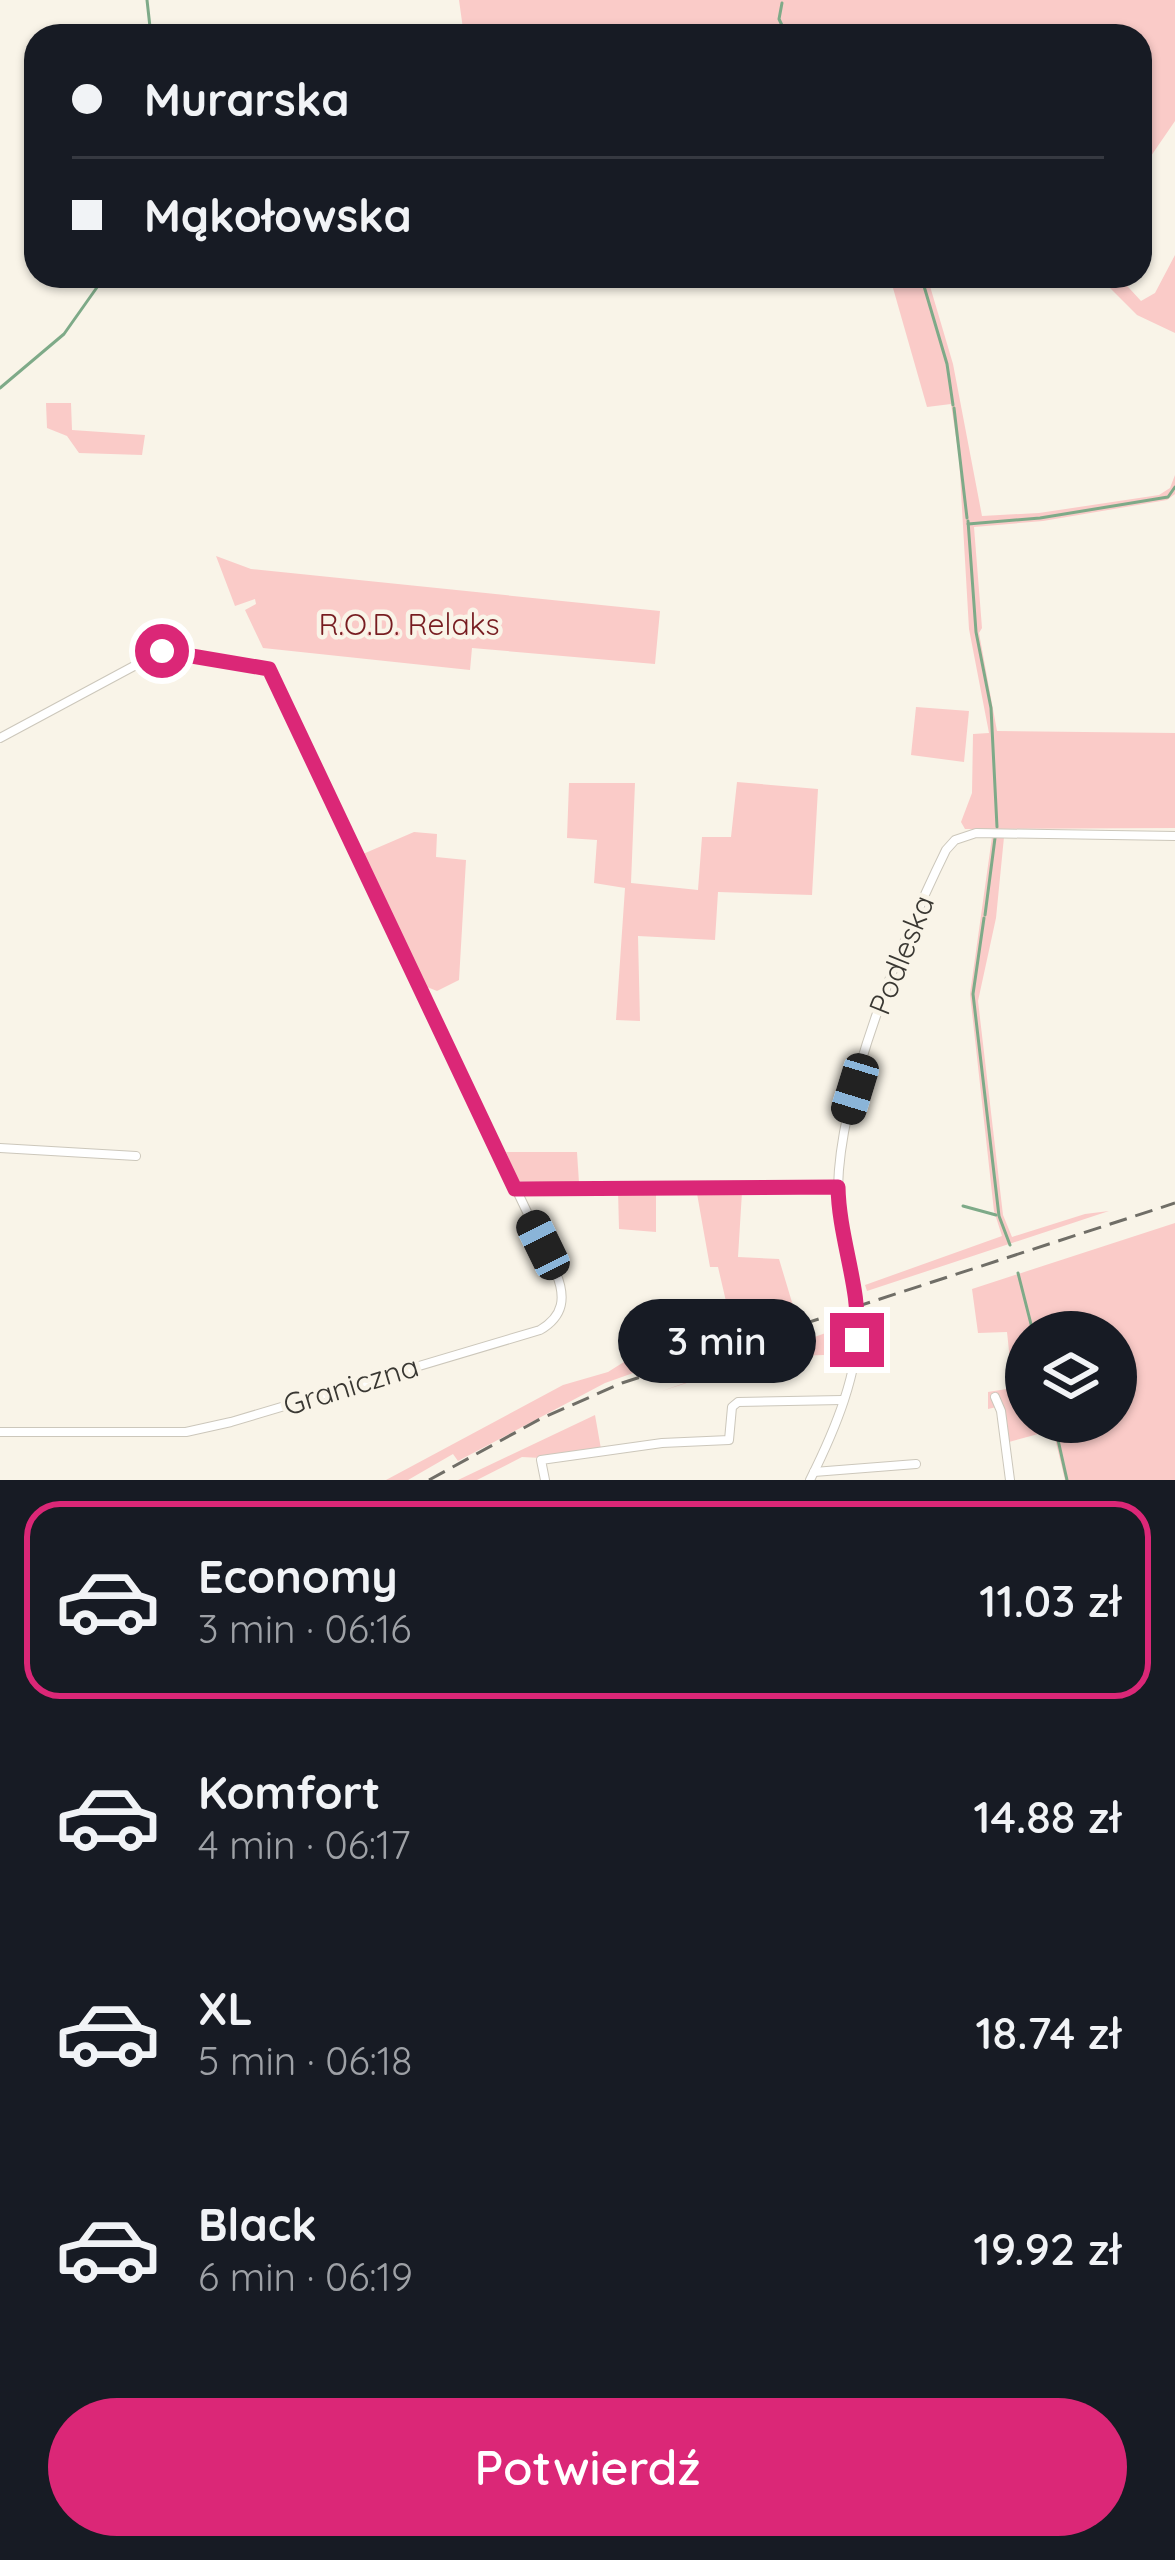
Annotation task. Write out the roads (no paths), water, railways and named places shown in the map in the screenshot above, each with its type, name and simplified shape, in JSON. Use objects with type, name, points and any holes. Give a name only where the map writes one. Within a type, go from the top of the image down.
[{"type":"street","points":[[0,738],[162,651],[269,669],[515,1189],[838,1187],[842,1238],[858,1314],[854,1356],[842,1400],[812,1476],[916,1464]]},
{"type":"street","name":"Podleska","points":[[838,1187],[844,1125],[877,1017],[939,864],[955,840],[976,833],[1175,836]]},
{"type":"street","points":[[0,1148],[136,1156]]},
{"type":"street","name":"Graniczna","points":[[0,1432],[186,1432],[547,1327],[564,1296],[515,1189]]},
{"type":"street","points":[[995,1397],[1010,1480]]},
{"type":"street","points":[[545,1480],[541,1460],[662,1443],[729,1440],[732,1407],[738,1402],[842,1400]]},
{"type":"waterway","points":[[147,0],[150,24]]},
{"type":"waterway","points":[[781,24],[782,3]]},
{"type":"waterway","points":[[0,388],[64,334],[97,288]]},
{"type":"waterway","points":[[925,288],[947,364],[953,405]]},
{"type":"waterway","points":[[954,408],[967,518]]},
{"type":"waterway","points":[[968,524],[1040,518],[1168,497],[1175,487]]},
{"type":"waterway","points":[[968,521],[976,632],[991,708],[997,827]]},
{"type":"waterway","points":[[985,915],[995,838]]},
{"type":"waterway","points":[[984,918],[973,994],[999,1216],[1010,1245]]},
{"type":"waterway","points":[[963,1206],[996,1215]]},
{"type":"waterway","points":[[1018,1273],[1028,1311]]},
{"type":"waterway","points":[[1059,1443],[1067,1480]]},
{"type":"railway","points":[[429,1480],[540,1419],[622,1383],[1175,1203]]},
{"type":"park label","name":"R.O.D. Relaks","points":[[409,625]]}]
